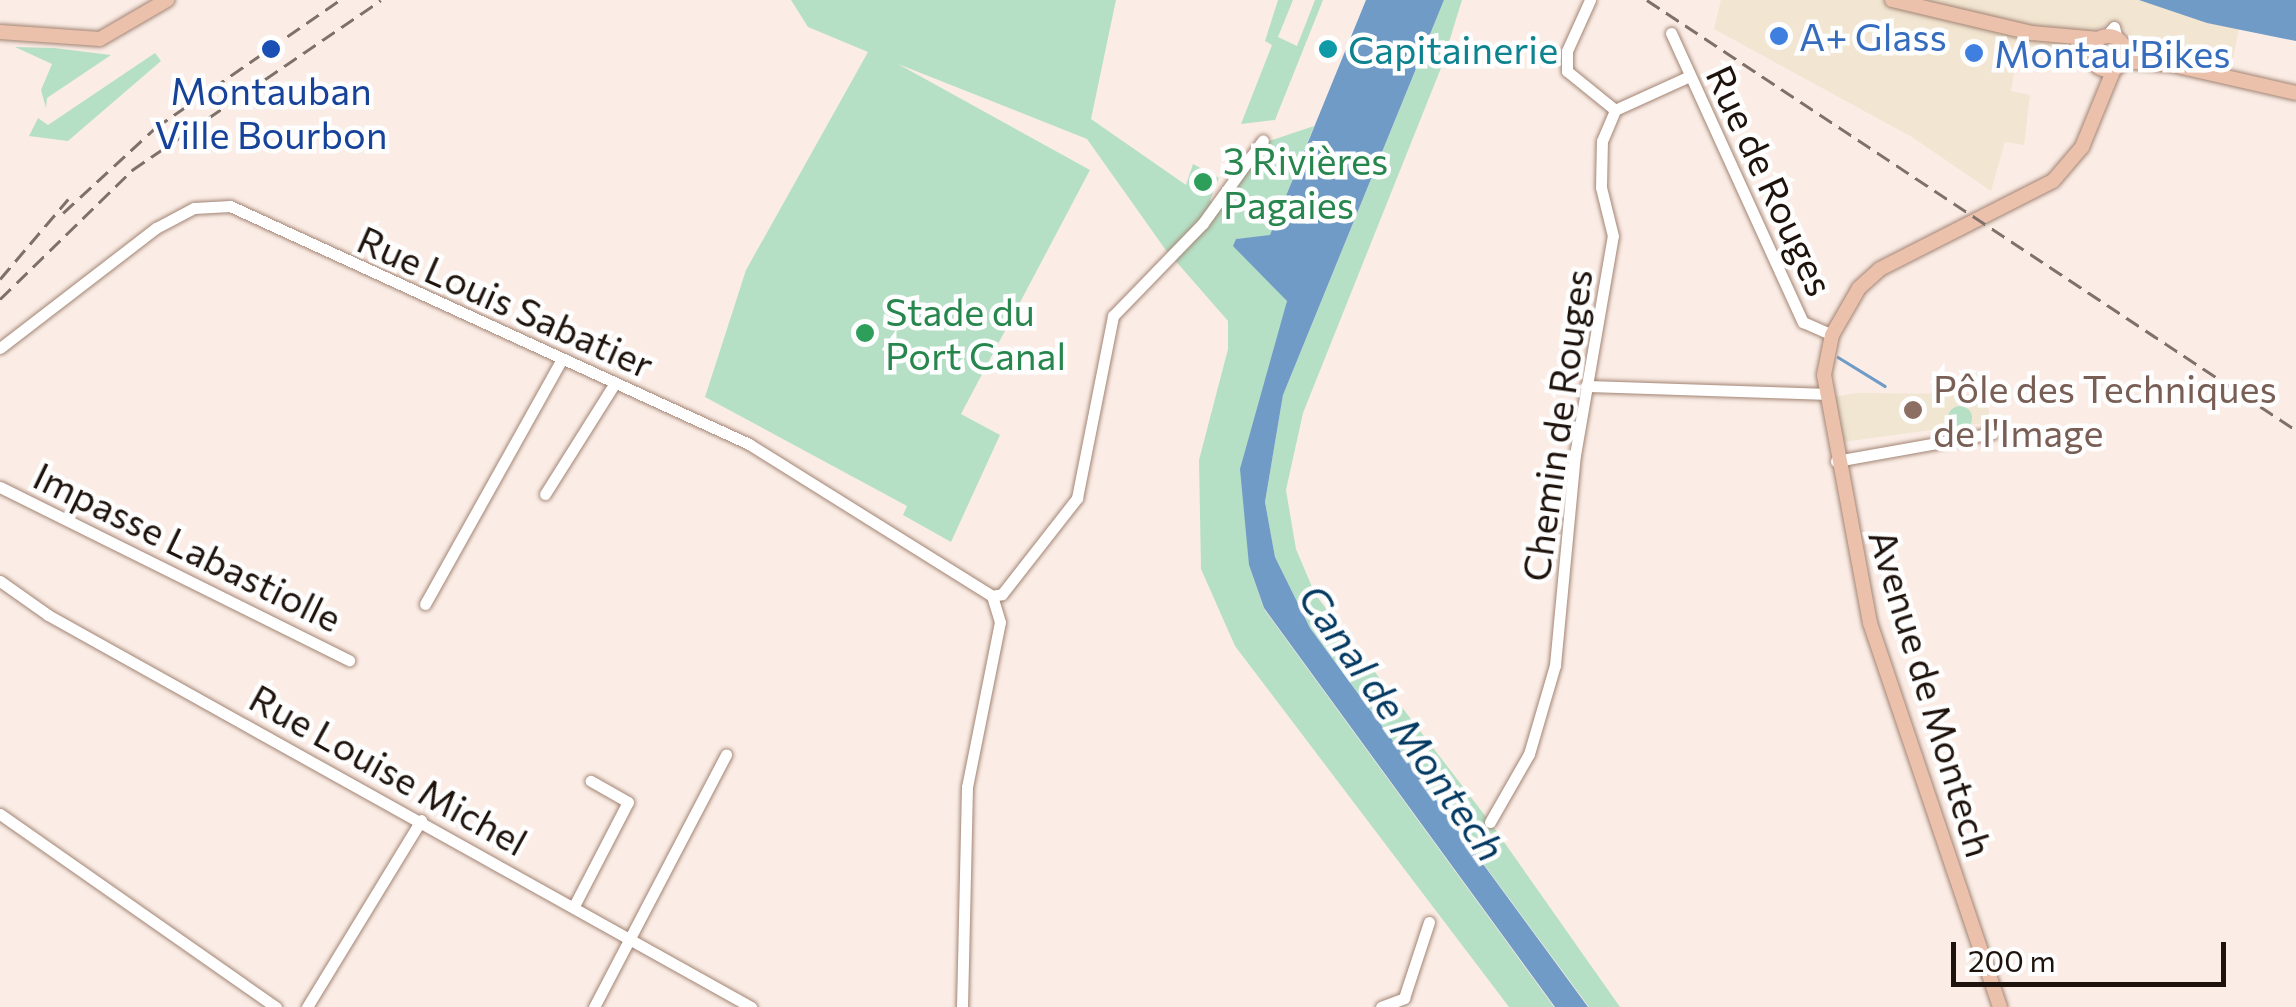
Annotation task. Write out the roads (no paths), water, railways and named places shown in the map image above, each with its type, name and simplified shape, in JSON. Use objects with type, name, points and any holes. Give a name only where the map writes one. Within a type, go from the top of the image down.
[{"type":"main road","points":[[0,32],[100,40],[167,0]]},
{"type":"main road","points":[[1892,0],[2032,33],[2111,40],[2173,65],[2296,93]]},
{"type":"main road","points":[[2032,33],[2094,61],[2173,65]]},
{"type":"main road","points":[[2099,110],[2094,61],[2111,40]]},
{"type":"main road","points":[[2111,40],[2119,65]]},
{"type":"main road","name":"Avenue de Montech","points":[[2000,1007],[1904,739],[1870,623],[1824,394],[1832,335],[1859,288],[1880,269],[2052,181],[2082,147],[2119,65]]},
{"type":"street","points":[[1590,0],[1567,51],[1567,71],[1614,110],[1690,76]]},
{"type":"street","name":"Rue de Rouges","points":[[1671,33],[1803,322],[1832,335]]},
{"type":"street","name":"Chemin de Rouges","points":[[1490,822],[1547,707],[1586,386],[1614,236],[1599,164],[1614,110]]},
{"type":"street","points":[[962,1007],[968,787],[1000,622],[992,596],[1002,594],[1077,498],[1112,316],[1203,223],[1263,140]]},
{"type":"street","name":"Rue Louis Sabatier","points":[[0,348],[145,236],[212,205],[240,208],[396,287],[615,383],[829,489],[992,596]]},
{"type":"street","points":[[426,604],[562,359]]},
{"type":"street","points":[[546,494],[615,383]]},
{"type":"street","points":[[1586,386],[1824,394]]},
{"type":"street","points":[[1836,461],[1993,433]]},
{"type":"street","name":"Impasse Labastiolle","points":[[0,487],[349,660]]},
{"type":"street","name":"Rue Louise Michel","points":[[0,581],[48,615],[631,936],[751,1007]]},
{"type":"street","points":[[594,1007],[726,754]]},
{"type":"street","points":[[574,906],[628,802],[591,781]]},
{"type":"street","points":[[0,814],[276,1007]]},
{"type":"street","points":[[307,1007],[421,820]]},
{"type":"street","points":[[1381,1007],[1408,1002],[1429,922]]},
{"type":"water","points":[[1366,0],[1444,0],[1283,395],[1265,502],[1275,557],[1310,628],[1588,1007],[1555,1007],[1264,608],[1249,565],[1240,469],[1287,301],[1233,246],[1236,239],[1270,235]]},
{"type":"water","points":[[2139,0],[2296,0],[2296,41],[2207,23]]},
{"type":"waterway","points":[[1838,357],[1885,386]]},
{"type":"railway","points":[[63,213],[155,128],[340,0]]},
{"type":"railway","points":[[0,299],[132,170],[381,0]]},
{"type":"railway","points":[[1647,0],[2296,430]]},
{"type":"railway","points":[[0,279],[68,199]]},
{"type":"place","name":"A+ Glass","points":[[1779,36]]},
{"type":"place","name":"Montauban Ville Bourbon","points":[[271,49]]},
{"type":"place","name":"Capitainerie","points":[[1328,49]]},
{"type":"place","name":"Montau'Bikes","points":[[1974,53]]},
{"type":"place","name":"3 Rivières Pagaies","points":[[1203,182]]},
{"type":"place","name":"Stade du Port Canal","points":[[865,333]]},
{"type":"place","name":"Pôle des Techniques de l'Image","points":[[1913,410]]},
{"type":"water label","name":"Canal de Montech","points":[[1403,722]]}]
